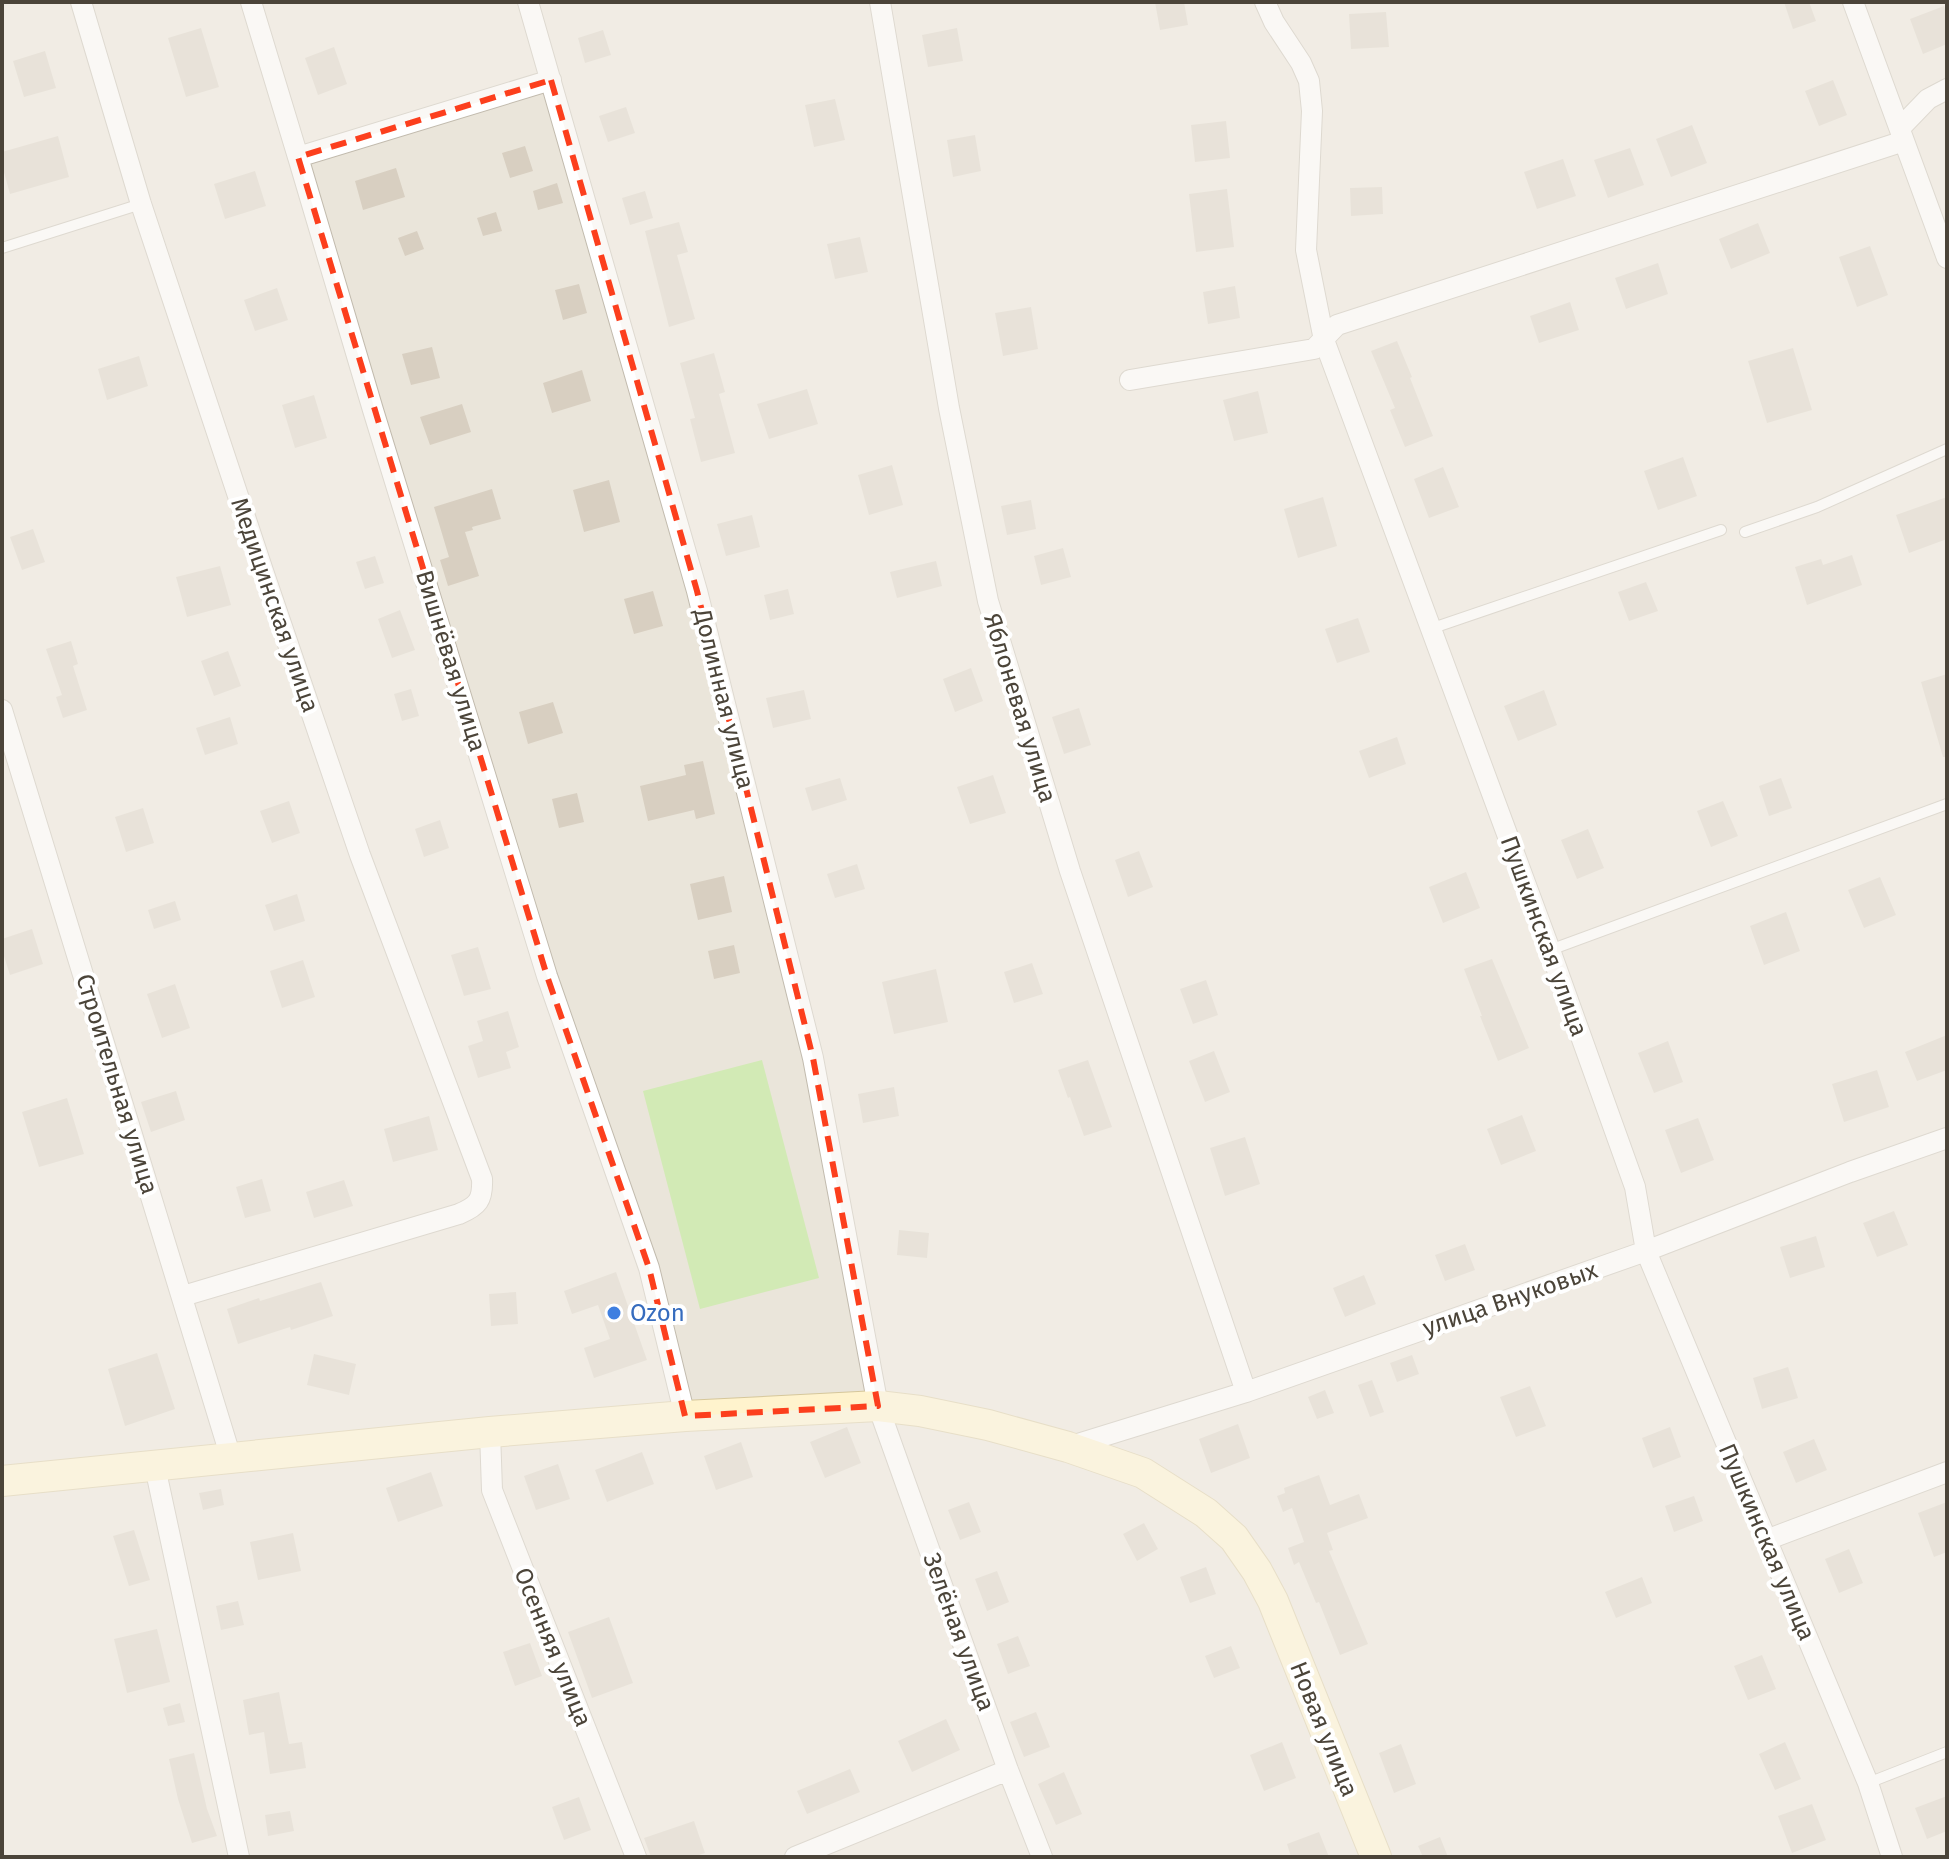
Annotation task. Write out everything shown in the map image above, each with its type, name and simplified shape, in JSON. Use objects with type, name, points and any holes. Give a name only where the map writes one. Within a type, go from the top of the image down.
[{"type":"street","name":"Медицинская улица","points":[[81,2],[141,204],[360,855],[482,1179],[483,1193],[479,1202],[459,1214],[183,1296]]},
{"type":"street","name":"Вишнёвая улица","points":[[251,2],[547,976],[649,1268],[685,1416]]},
{"type":"street","name":"Долинная улица","points":[[528,2],[697,591],[813,1058],[878,1406]]},
{"type":"street","name":"Яблоневая улица","points":[[880,2],[947,392],[988,601],[1070,871],[1246,1392]]},
{"type":"street","name":"Пушкинская улица","points":[[1265,2],[1309,81],[1312,111],[1306,250],[1324,340],[1635,1187],[1646,1251],[1868,1783],[1892,1857]]},
{"type":"street","points":[[1853,2],[1947,258]]},
{"type":"street","points":[[298,157],[551,80]]},
{"type":"street","points":[[1130,380],[1314,349],[1337,325],[1902,135],[1928,99],[1947,89]]},
{"type":"street","name":"Строительная улица","points":[[2,710],[231,1458]]},
{"type":"street","name":"улица Внуковых","points":[[1068,1447],[1246,1392],[1646,1251],[1947,1138]]},
{"type":"street","name":"Новая улица","points":[[2,1481],[490,1432],[685,1416],[878,1406],[988,1425],[1068,1447],[1143,1473],[1206,1513],[1234,1538],[1273,1601],[1376,1857]]},
{"type":"street","name":"Зелёная улица","points":[[878,1406],[1042,1857]]},
{"type":"street","name":"Осенняя улица","points":[[490,1432],[492,1490],[636,1857]]},
{"type":"street","points":[[155,1467],[239,1857]]},
{"type":"street","points":[[1766,1540],[1947,1472]]},
{"type":"street","points":[[795,1857],[1008,1770]]},
{"type":"lane","points":[[2,248],[141,204]]},
{"type":"lane","points":[[1745,532],[1817,507],[1947,449]]},
{"type":"lane","points":[[1430,629],[1721,530]]},
{"type":"lane","points":[[1550,950],[1947,804]]},
{"type":"lane","points":[[1868,1783],[1947,1752]]},
{"type":"highlighted area","points":[[551,80],[697,591],[813,1058],[878,1406],[685,1416],[649,1268],[547,976],[298,157]]},
{"type":"shaded area","points":[[2,2],[1947,2],[1947,1857],[2,1857]]},
{"type":"green space","points":[[762,1060],[819,1278],[700,1309],[643,1091]]},
{"type":"building","points":[[1155,2],[1184,2],[1188,25],[1160,30]]},
{"type":"building","points":[[1784,2],[1809,2],[1816,21],[1793,29]]},
{"type":"building","points":[[1944,6],[1947,44],[1923,54],[1910,19]]},
{"type":"building","points":[[1386,12],[1389,47],[1351,49],[1349,14]]},
{"type":"building","points":[[201,28],[219,87],[186,97],[168,38]]},
{"type":"building","points":[[957,28],[963,61],[928,67],[922,35]]},
{"type":"building","points":[[603,30],[611,55],[585,63],[578,38]]},
{"type":"building","points":[[334,47],[347,84],[318,95],[305,58]]},
{"type":"building","points":[[45,51],[56,88],[24,97],[13,61]]},
{"type":"building","points":[[1833,80],[1847,115],[1819,126],[1805,91]]},
{"type":"building","points":[[835,99],[845,140],[814,147],[805,105]]},
{"type":"building","points":[[626,107],[635,133],[608,142],[599,116]]},
{"type":"building","points":[[1226,121],[1230,158],[1195,162],[1191,125]]},
{"type":"building","points":[[1692,125],[1707,163],[1671,177],[1656,139]]},
{"type":"building","points":[[975,135],[981,171],[953,177],[947,140]]},
{"type":"building","points":[[58,136],[69,177],[10,194],[2,165],[2,152]]},
{"type":"building","points":[[525,146],[533,171],[510,178],[502,153]]},
{"type":"building","points":[[1630,148],[1644,185],[1608,198],[1594,160]]},
{"type":"building","points":[[1563,159],[1576,196],[1537,209],[1524,172]]},
{"type":"building","points":[[396,168],[405,197],[363,210],[355,181]]},
{"type":"building","points":[[255,171],[266,206],[225,219],[214,184]]},
{"type":"building","points":[[557,183],[563,203],[538,210],[533,191]]},
{"type":"building","points":[[1382,187],[1383,214],[1351,216],[1350,188]]},
{"type":"building","points":[[1227,189],[1234,247],[1196,252],[1189,194]]},
{"type":"building","points":[[645,191],[653,218],[630,225],[622,198]]},
{"type":"building","points":[[496,212],[502,231],[483,236],[477,218]]},
{"type":"building","points":[[679,222],[688,252],[677,255],[695,319],[669,327],[645,231]]},
{"type":"building","points":[[1758,223],[1770,253],[1731,269],[1719,239]]},
{"type":"building","points":[[417,231],[424,249],[405,256],[398,238]]},
{"type":"building","points":[[860,237],[868,272],[835,279],[827,244]]},
{"type":"building","points":[[1870,246],[1888,295],[1857,307],[1839,257]]},
{"type":"building","points":[[1658,263],[1668,294],[1626,309],[1615,278]]},
{"type":"building","points":[[579,284],[587,313],[563,320],[555,290]]},
{"type":"building","points":[[1235,286],[1240,318],[1208,324],[1203,292]]},
{"type":"building","points":[[277,288],[288,320],[255,331],[244,300]]},
{"type":"building","points":[[1570,302],[1579,330],[1539,343],[1530,316]]},
{"type":"building","points":[[1031,307],[1038,349],[1003,356],[995,313]]},
{"type":"building","points":[[1397,341],[1433,436],[1405,447],[1390,410],[1395,408],[1371,351]]},
{"type":"building","points":[[432,347],[440,378],[411,385],[402,354]]},
{"type":"building","points":[[1793,348],[1812,410],[1767,423],[1748,361]]},
{"type":"building","points":[[714,353],[725,392],[719,394],[735,453],[701,462],[690,419],[695,418],[680,363]]},
{"type":"building","points":[[139,356],[148,386],[107,400],[98,369]]},
{"type":"building","points":[[582,370],[591,401],[552,413],[543,383]]},
{"type":"building","points":[[807,389],[818,424],[769,439],[757,404]]},
{"type":"building","points":[[1258,391],[1268,433],[1234,441],[1223,400]]},
{"type":"building","points":[[314,395],[327,438],[295,448],[282,405]]},
{"type":"building","points":[[462,404],[471,432],[430,445],[420,417]]},
{"type":"building","points":[[1683,457],[1697,496],[1658,510],[1644,471]]},
{"type":"building","points":[[892,465],[903,505],[869,515],[858,475]]},
{"type":"building","points":[[1443,467],[1459,507],[1429,518],[1414,479]]},
{"type":"building","points":[[609,480],[620,522],[584,532],[573,490]]},
{"type":"building","points":[[492,489],[501,519],[465,532],[479,576],[448,586],[440,560],[449,557],[434,507]]},
{"type":"building","points":[[1323,497],[1337,546],[1298,558],[1284,509]]},
{"type":"building","points":[[1947,497],[1947,539],[1909,553],[1896,515]]},
{"type":"building","points":[[1031,500],[1036,529],[1007,535],[1001,506]]},
{"type":"building","points":[[752,515],[760,547],[726,556],[717,524]]},
{"type":"building","points":[[33,529],[45,562],[22,570],[10,537]]},
{"type":"building","points":[[1063,548],[1071,577],[1041,585],[1034,556]]},
{"type":"building","points":[[1852,555],[1862,585],[1807,605],[1795,567],[1821,559],[1823,565]]},
{"type":"building","points":[[375,556],[384,583],[365,589],[356,562]]},
{"type":"building","points":[[936,561],[942,586],[897,598],[890,572]]},
{"type":"building","points":[[220,566],[231,605],[187,617],[176,577]]},
{"type":"building","points":[[1646,582],[1658,611],[1629,621],[1618,592]]},
{"type":"building","points":[[788,589],[794,614],[770,620],[764,595]]},
{"type":"building","points":[[653,591],[663,626],[634,634],[624,599]]},
{"type":"building","points":[[400,610],[415,650],[392,658],[378,619]]},
{"type":"building","points":[[1358,618],[1370,652],[1337,663],[1325,629]]},
{"type":"building","points":[[71,641],[78,664],[73,666],[87,710],[63,718],[56,697],[62,695],[46,649]]},
{"type":"building","points":[[228,651],[241,686],[214,696],[201,661]]},
{"type":"building","points":[[971,668],[983,701],[955,712],[943,679]]},
{"type":"building","points":[[1947,674],[1947,757],[1943,757],[1921,682]]},
{"type":"building","points":[[411,689],[419,716],[402,721],[394,694]]},
{"type":"building","points":[[804,690],[811,719],[773,728],[766,698]]},
{"type":"building","points":[[1544,690],[1557,725],[1518,741],[1504,706]]},
{"type":"building","points":[[553,702],[563,733],[528,744],[519,712]]},
{"type":"building","points":[[1079,708],[1091,745],[1064,754],[1052,717]]},
{"type":"building","points":[[230,717],[238,744],[205,755],[196,728]]},
{"type":"building","points":[[1397,737],[1406,764],[1369,778],[1359,751]]},
{"type":"building","points":[[703,761],[715,814],[696,819],[694,810],[648,821],[640,786],[686,775],[684,765]]},
{"type":"building","points":[[993,775],[1006,813],[970,824],[957,787]]},
{"type":"building","points":[[840,778],[847,800],[812,811],[805,788]]},
{"type":"building","points":[[1781,778],[1792,808],[1769,816],[1759,786]]},
{"type":"building","points":[[577,793],[584,822],[559,828],[552,799]]},
{"type":"building","points":[[289,801],[300,833],[272,843],[260,811]]},
{"type":"building","points":[[1723,801],[1738,836],[1711,847],[1697,811]]},
{"type":"building","points":[[143,808],[154,843],[126,852],[115,817]]},
{"type":"building","points":[[440,820],[449,848],[424,857],[415,829]]},
{"type":"building","points":[[1588,829],[1604,868],[1577,879],[1561,840]]},
{"type":"building","points":[[1139,851],[1153,887],[1128,897],[1115,860]]},
{"type":"building","points":[[857,864],[865,889],[835,898],[827,874]]},
{"type":"building","points":[[1466,872],[1480,908],[1443,923],[1429,887]]},
{"type":"building","points":[[724,876],[732,912],[698,920],[690,884]]},
{"type":"building","points":[[1880,877],[1896,915],[1864,928],[1848,890]]},
{"type":"building","points":[[297,894],[305,921],[274,931],[265,905]]},
{"type":"building","points":[[175,901],[181,920],[154,929],[148,910]]},
{"type":"building","points":[[1786,912],[1800,951],[1764,965],[1750,926]]},
{"type":"building","points":[[32,929],[43,964],[10,975],[2,939]]},
{"type":"building","points":[[734,945],[740,973],[714,979],[708,951]]},
{"type":"building","points":[[478,947],[491,989],[464,996],[451,955]]},
{"type":"building","points":[[1492,959],[1529,1048],[1498,1061],[1464,969]]},
{"type":"building","points":[[303,960],[315,997],[282,1008],[270,971]]},
{"type":"building","points":[[1032,963],[1043,994],[1014,1003],[1004,972]]},
{"type":"building","points":[[936,969],[948,1022],[894,1034],[882,982]]},
{"type":"building","points":[[1206,980],[1218,1015],[1193,1024],[1180,989]]},
{"type":"building","points":[[175,984],[190,1028],[162,1038],[147,994]]},
{"type":"building","points":[[508,1011],[519,1047],[506,1052],[511,1068],[478,1078],[468,1046],[483,1041],[477,1021]]},
{"type":"building","points":[[1947,1035],[1947,1070],[1917,1081],[1905,1052]]},
{"type":"building","points":[[1668,1041],[1683,1082],[1654,1093],[1638,1053]]},
{"type":"building","points":[[1214,1051],[1230,1092],[1205,1102],[1189,1061]]},
{"type":"building","points":[[1088,1060],[1112,1127],[1084,1136],[1058,1070]]},
{"type":"building","points":[[1877,1070],[1889,1107],[1844,1122],[1832,1084]]},
{"type":"building","points":[[894,1087],[899,1116],[863,1123],[858,1094]]},
{"type":"building","points":[[176,1091],[185,1120],[151,1132],[141,1102]]},
{"type":"building","points":[[67,1098],[84,1154],[39,1167],[22,1112]]},
{"type":"building","points":[[1522,1115],[1536,1151],[1501,1165],[1487,1129]]},
{"type":"building","points":[[429,1116],[438,1150],[393,1162],[384,1129]]},
{"type":"building","points":[[1698,1118],[1714,1160],[1681,1173],[1665,1130]]},
{"type":"building","points":[[1245,1137],[1260,1184],[1225,1196],[1210,1148]]},
{"type":"building","points":[[262,1179],[271,1211],[245,1218],[236,1187]]},
{"type":"building","points":[[344,1180],[353,1206],[314,1218],[306,1192]]},
{"type":"building","points":[[1894,1211],[1908,1245],[1877,1257],[1863,1223]]},
{"type":"building","points":[[899,1230],[929,1233],[927,1258],[897,1255]]},
{"type":"building","points":[[1816,1236],[1825,1267],[1790,1278],[1780,1247]]},
{"type":"building","points":[[1465,1244],[1475,1270],[1445,1281],[1435,1255]]},
{"type":"building","points":[[616,1272],[647,1360],[594,1378],[584,1348],[610,1339],[598,1305],[572,1314],[564,1291]]},
{"type":"building","points":[[1364,1275],[1376,1304],[1345,1317],[1333,1288]]},
{"type":"building","points":[[321,1282],[333,1316],[238,1344],[227,1309]]},
{"type":"building","points":[[516,1292],[518,1324],[491,1326],[489,1294]]},
{"type":"building","points":[[157,1353],[175,1409],[125,1426],[108,1369]]},
{"type":"building","points":[[314,1354],[356,1364],[349,1395],[307,1385]]},
{"type":"building","points":[[1412,1355],[1419,1374],[1397,1382],[1390,1363]]},
{"type":"building","points":[[1788,1367],[1798,1398],[1762,1409],[1753,1378]]},
{"type":"building","points":[[1372,1380],[1384,1412],[1370,1417],[1358,1385]]},
{"type":"building","points":[[1530,1386],[1546,1426],[1516,1437],[1500,1397]]},
{"type":"building","points":[[1325,1390],[1334,1413],[1317,1419],[1308,1397]]},
{"type":"building","points":[[1238,1424],[1250,1458],[1211,1473],[1199,1439]]},
{"type":"building","points":[[847,1427],[861,1463],[825,1478],[810,1442]]},
{"type":"building","points":[[1670,1427],[1681,1457],[1653,1468],[1642,1438]]},
{"type":"building","points":[[1814,1439],[1827,1470],[1796,1483],[1783,1452]]},
{"type":"building","points":[[741,1442],[753,1477],[716,1490],[704,1456]]},
{"type":"building","points":[[642,1452],[654,1484],[607,1502],[595,1470]]},
{"type":"building","points":[[558,1464],[570,1499],[536,1510],[524,1476]]},
{"type":"building","points":[[431,1472],[443,1506],[398,1522],[386,1488]]},
{"type":"building","points":[[1319,1475],[1330,1505],[1359,1494],[1368,1518],[1327,1533],[1333,1550],[1329,1551],[1368,1644],[1340,1655],[1299,1562],[1294,1565],[1288,1548],[1304,1542],[1292,1508],[1283,1512],[1277,1496],[1285,1493],[1284,1488]]},
{"type":"building","points":[[221,1489],[224,1505],[203,1510],[199,1493]]},
{"type":"building","points":[[1694,1496],[1703,1521],[1674,1532],[1665,1506]]},
{"type":"building","points":[[969,1502],[981,1532],[960,1540],[948,1510]]},
{"type":"building","points":[[1947,1502],[1947,1552],[1934,1557],[1918,1513]]},
{"type":"building","points":[[1144,1523],[1158,1549],[1137,1561],[1123,1534]]},
{"type":"building","points":[[134,1530],[150,1580],[129,1586],[113,1536]]},
{"type":"building","points":[[293,1533],[301,1571],[258,1580],[250,1542]]},
{"type":"building","points":[[1849,1549],[1863,1583],[1839,1593],[1825,1559]]},
{"type":"building","points":[[1206,1567],[1216,1594],[1190,1603],[1180,1577]]},
{"type":"building","points":[[997,1571],[1009,1602],[987,1611],[975,1579]]},
{"type":"building","points":[[1642,1577],[1652,1603],[1616,1618],[1605,1592]]},
{"type":"building","points":[[238,1601],[244,1625],[221,1630],[216,1606]]},
{"type":"building","points":[[609,1617],[633,1683],[592,1698],[568,1632]]},
{"type":"building","points":[[157,1629],[170,1682],[127,1693],[114,1639]]},
{"type":"building","points":[[1018,1636],[1030,1666],[1008,1674],[997,1644]]},
{"type":"building","points":[[530,1643],[542,1676],[515,1686],[503,1652]]},
{"type":"building","points":[[1231,1646],[1240,1668],[1214,1678],[1205,1656]]},
{"type":"building","points":[[1762,1655],[1776,1689],[1748,1700],[1734,1666]]},
{"type":"building","points":[[279,1692],[289,1744],[302,1742],[306,1768],[270,1774],[264,1732],[249,1735],[243,1700]]},
{"type":"building","points":[[180,1703],[185,1722],[168,1726],[163,1708]]},
{"type":"building","points":[[1036,1712],[1050,1747],[1024,1757],[1010,1722]]},
{"type":"building","points":[[946,1719],[960,1750],[912,1772],[898,1741]]},
{"type":"building","points":[[1282,1742],[1296,1778],[1264,1791],[1250,1755]]},
{"type":"building","points":[[1785,1742],[1801,1779],[1775,1790],[1759,1754]]},
{"type":"building","points":[[1401,1744],[1416,1784],[1394,1793],[1379,1753]]},
{"type":"building","points":[[194,1753],[207,1809],[217,1836],[192,1843],[169,1759]]},
{"type":"building","points":[[850,1769],[860,1792],[807,1814],[797,1791]]},
{"type":"building","points":[[1064,1772],[1082,1814],[1056,1825],[1038,1784]]},
{"type":"building","points":[[1947,1796],[1947,1831],[1927,1839],[1915,1808]]},
{"type":"building","points":[[579,1797],[591,1830],[564,1840],[552,1807]]},
{"type":"building","points":[[1812,1804],[1826,1840],[1792,1853],[1778,1816]]},
{"type":"building","points":[[290,1811],[294,1831],[268,1836],[265,1815]]},
{"type":"building","points":[[694,1821],[705,1853],[693,1857],[651,1857],[644,1838]]},
{"type":"building","points":[[1319,1832],[1329,1857],[1291,1857],[1287,1844]]},
{"type":"building","points":[[1440,1837],[1448,1857],[1423,1857],[1418,1846]]},
{"type":"place","name":"Ozon","points":[[614,1313]]}]
